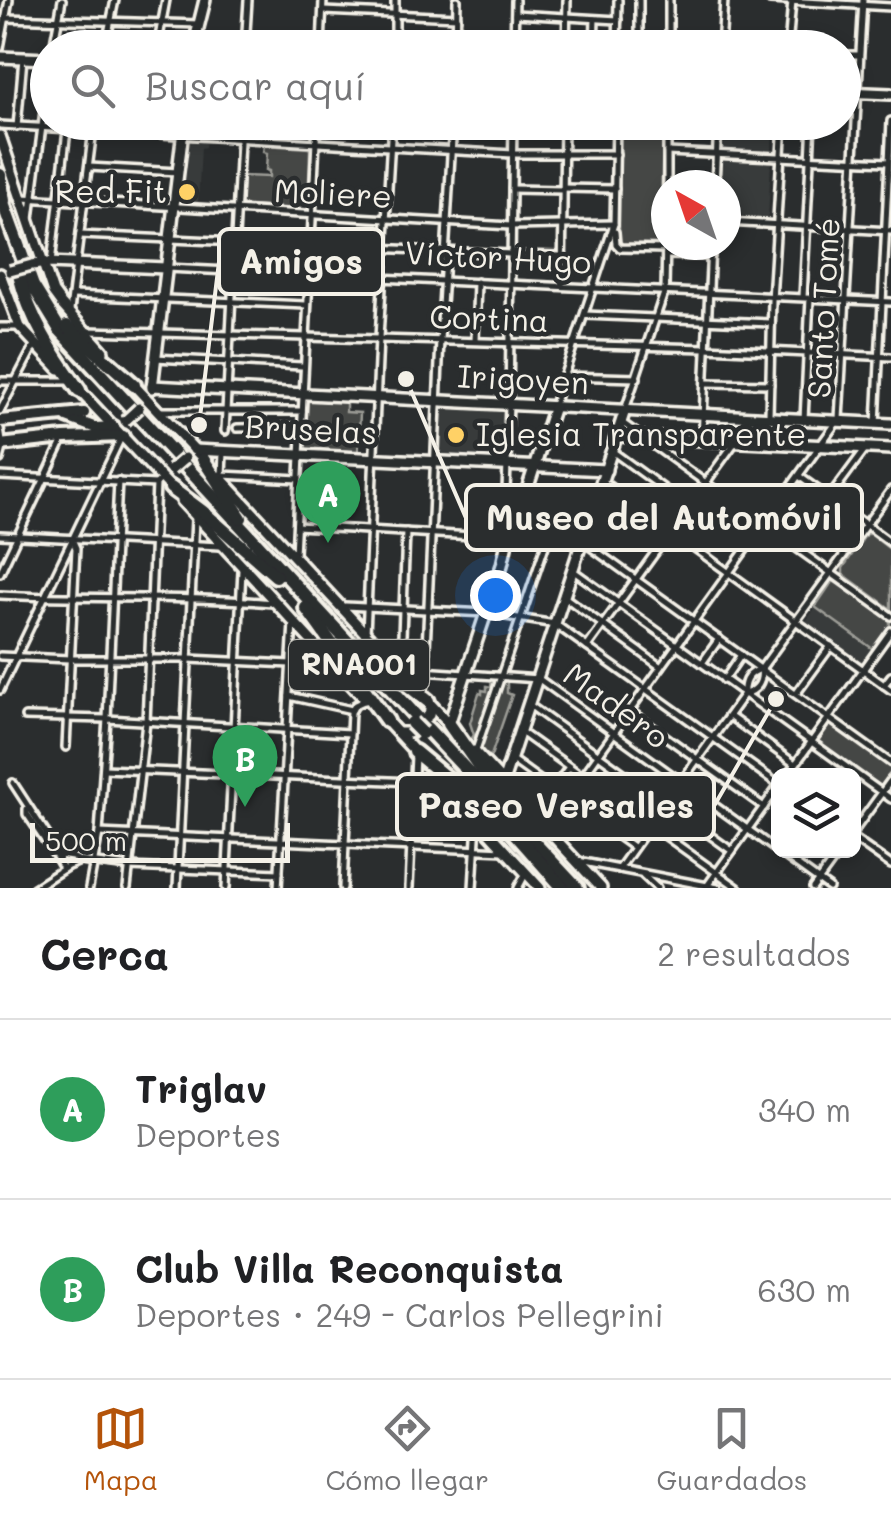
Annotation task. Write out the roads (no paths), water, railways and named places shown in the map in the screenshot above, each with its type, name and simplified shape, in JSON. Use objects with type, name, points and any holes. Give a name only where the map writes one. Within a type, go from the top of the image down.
[{"type":"highway","points":[[0,176],[3,216]]},
{"type":"highway","name":"RNA001","points":[[0,194],[7,273],[60,342],[529,842],[577,888]]},
{"type":"highway","name":"RNA001","points":[[3,216],[33,286],[68,340],[279,573]]},
{"type":"highway","points":[[7,273],[74,385]]},
{"type":"highway","points":[[33,286],[68,328],[134,386]]},
{"type":"highway","points":[[198,454],[279,573]]},
{"type":"highway","points":[[163,483],[279,573]]},
{"type":"highway","points":[[310,606],[428,701]]},
{"type":"highway","points":[[310,606],[387,721]]},
{"type":"highway","points":[[445,720],[529,842]]},
{"type":"highway","points":[[412,749],[529,842]]},
{"type":"highway","name":"RNA001","points":[[529,842],[563,888]]},
{"type":"main road","points":[[79,437],[86,432],[91,402]]},
{"type":"main road","points":[[0,421],[62,415],[86,419],[101,428],[122,428]]},
{"type":"main road","points":[[2,445],[122,428]]},
{"type":"street","points":[[0,48],[10,0]]},
{"type":"street","points":[[56,30],[62,0]]},
{"type":"street","points":[[109,30],[115,0]]},
{"type":"street","points":[[160,30],[166,0]]},
{"type":"street","points":[[198,30],[206,0]]},
{"type":"street","points":[[246,30],[248,0]]},
{"type":"street","points":[[321,30],[323,0]]},
{"type":"street","points":[[394,30],[395,0]]},
{"type":"street","points":[[457,30],[458,0]]},
{"type":"street","points":[[515,0],[515,30]]},
{"type":"street","points":[[567,0],[567,30]]},
{"type":"street","points":[[618,0],[618,30]]},
{"type":"street","points":[[638,30],[639,0]]},
{"type":"street","points":[[669,0],[669,30]]},
{"type":"street","points":[[722,30],[724,0]]},
{"type":"street","points":[[770,0],[863,2],[891,7]]},
{"type":"street","points":[[790,30],[792,1]]},
{"type":"street","name":"Santo Tomé","points":[[861,38],[863,2]]},
{"type":"street","points":[[323,11],[458,18]]},
{"type":"street","points":[[515,14],[618,20]]},
{"type":"street","points":[[6,18],[199,24]]},
{"type":"street","points":[[595,19],[595,30]]},
{"type":"street","points":[[0,57],[30,58]]},
{"type":"street","points":[[16,127],[24,58]]},
{"type":"street","points":[[861,92],[891,94]]},
{"type":"street","points":[[876,424],[891,121]]},
{"type":"street","points":[[0,125],[30,128]]},
{"type":"street","points":[[0,136],[53,293],[69,314],[149,406],[221,476],[398,664],[601,888]]},
{"type":"street","points":[[30,222],[40,140]]},
{"type":"street","points":[[42,264],[58,201],[66,140]]},
{"type":"street","points":[[69,314],[92,140]]},
{"type":"street","points":[[149,406],[182,140]]},
{"type":"street","points":[[225,431],[240,140],[512,154],[616,154]]},
{"type":"street","points":[[366,634],[391,140]]},
{"type":"street","points":[[398,734],[409,733],[429,715],[426,670],[452,140]]},
{"type":"street","points":[[508,538],[504,522],[512,140]]},
{"type":"street","points":[[562,286],[564,140]]},
{"type":"street","points":[[617,140],[616,244],[623,249],[651,251]]},
{"type":"street","points":[[667,140],[667,170]]},
{"type":"street","points":[[715,170],[717,140]]},
{"type":"street","points":[[588,647],[738,441],[768,418],[782,140]]},
{"type":"street","points":[[804,419],[811,140]]},
{"type":"street","name":"Santo Tomé","points":[[582,776],[838,422],[855,140]]},
{"type":"street","points":[[295,558],[316,143]]},
{"type":"street","points":[[667,152],[890,162]]},
{"type":"street","points":[[88,167],[178,172]]},
{"type":"street","points":[[512,189],[615,189]]},
{"type":"street","name":"Moliere","points":[[20,197],[511,226],[614,224]]},
{"type":"street","points":[[741,223],[888,231]]},
{"type":"street","points":[[445,720],[466,674],[614,224]]},
{"type":"street","points":[[80,234],[562,256]]},
{"type":"street","points":[[502,782],[657,318],[665,290],[666,260]]},
{"type":"street","points":[[702,439],[711,260]]},
{"type":"street","name":"Víctor Hugo","points":[[7,273],[42,264],[77,264],[891,302]]},
{"type":"street","points":[[7,273],[20,327],[91,402],[122,428],[163,483],[540,888]]},
{"type":"street","points":[[475,341],[478,282]]},
{"type":"street","points":[[73,295],[306,305]]},
{"type":"street","points":[[585,314],[771,323]]},
{"type":"street","points":[[0,327],[20,327]]},
{"type":"street","name":"Cortina","points":[[85,331],[647,346],[891,357]]},
{"type":"street","points":[[0,411],[36,344]]},
{"type":"street","points":[[156,358],[304,366]]},
{"type":"street","points":[[564,376],[636,378]]},
{"type":"street","points":[[0,381],[74,385]]},
{"type":"street","points":[[705,382],[770,384]]},
{"type":"street","name":"Irigoyen","points":[[152,386],[891,424]]},
{"type":"street","points":[[0,690],[122,428],[149,406],[302,411]]},
{"type":"street","points":[[622,422],[891,616]]},
{"type":"street","points":[[237,428],[301,427]]},
{"type":"street","points":[[0,429],[0,460]]},
{"type":"street","points":[[617,436],[891,449]]},
{"type":"street","points":[[0,573],[64,438]]},
{"type":"street","points":[[830,498],[866,448]]},
{"type":"street","points":[[221,476],[223,451]]},
{"type":"street","points":[[612,451],[689,507]]},
{"type":"street","points":[[128,888],[146,722],[153,544],[163,483],[185,458],[198,454]]},
{"type":"street","name":"Bruselas","points":[[198,454],[300,454],[606,470]]},
{"type":"street","points":[[0,476],[163,483]]},
{"type":"street","points":[[221,476],[299,479]]},
{"type":"street","points":[[799,476],[891,543]]},
{"type":"street","points":[[89,888],[99,833],[104,769],[118,481]]},
{"type":"street","points":[[602,481],[888,687],[891,676]]},
{"type":"street","points":[[744,694],[748,676],[761,669],[891,490]]},
{"type":"street","points":[[177,888],[196,516]]},
{"type":"street","points":[[297,526],[582,542],[891,763]]},
{"type":"street","points":[[398,664],[406,532]]},
{"type":"street","points":[[0,536],[222,546]]},
{"type":"street","points":[[66,747],[76,548],[72,539]]},
{"type":"street","points":[[476,752],[547,540]]},
{"type":"street","points":[[226,888],[242,567]]},
{"type":"street","points":[[572,570],[891,799]]},
{"type":"street","points":[[0,596],[276,603]]},
{"type":"street","points":[[563,596],[661,667]]},
{"type":"street","points":[[342,608],[486,612],[554,624],[771,780]]},
{"type":"street","points":[[278,888],[293,622]]},
{"type":"street","points":[[792,768],[891,631]]},
{"type":"street","points":[[702,663],[719,639]]},
{"type":"street","points":[[796,694],[831,646]]},
{"type":"street","points":[[724,680],[741,655]]},
{"type":"street","points":[[0,656],[290,664]]},
{"type":"street","points":[[619,869],[744,694],[758,687],[761,669]]},
{"type":"street","name":"Madero","points":[[405,672],[536,678],[828,888]]},
{"type":"street","points":[[289,696],[352,710]]},
{"type":"street","points":[[344,888],[352,710],[358,702],[366,700]]},
{"type":"street","points":[[528,704],[732,851]]},
{"type":"street","points":[[630,711],[764,807]]},
{"type":"street","points":[[729,716],[795,764]]},
{"type":"street","points":[[25,717],[350,733]]},
{"type":"street","points":[[408,888],[412,736],[432,718],[445,720]]},
{"type":"street","points":[[518,730],[738,888]]},
{"type":"street","points":[[510,758],[634,848]]},
{"type":"street","points":[[553,788],[569,767]]},
{"type":"street","points":[[104,769],[413,782]]},
{"type":"street","points":[[861,821],[891,781]]},
{"type":"street","points":[[13,784],[59,858],[62,870]]},
{"type":"street","points":[[580,808],[596,786]]},
{"type":"street","points":[[706,887],[771,796]]},
{"type":"street","points":[[545,828],[567,798]]},
{"type":"street","points":[[473,888],[477,820]]},
{"type":"street","points":[[99,833],[506,851]]},
{"type":"street","points":[[861,844],[891,866]]},
{"type":"street","points":[[884,860],[891,851]]},
{"type":"street","points":[[59,858],[129,867],[278,874]]},
{"type":"street","points":[[813,888],[834,858]]},
{"type":"street","points":[[575,860],[718,888]]},
{"type":"street","points":[[34,888],[80,861]]},
{"type":"street","points":[[518,888],[526,872]]},
{"type":"street","points":[[641,873],[657,888]]},
{"type":"place","name":"Red Fit","points":[[187,192]]},
{"type":"place","name":"Museo del Automóvil","points":[[406,379]]},
{"type":"place","name":"Amigos","points":[[199,425]]},
{"type":"place","name":"Iglesia Transparente","points":[[456,435]]},
{"type":"place","name":"Triglav","points":[[328,543]]},
{"type":"place","name":"Paseo Versalles","points":[[776,699]]},
{"type":"place","name":"Club Villa Reconquista","points":[[245,807]]}]
